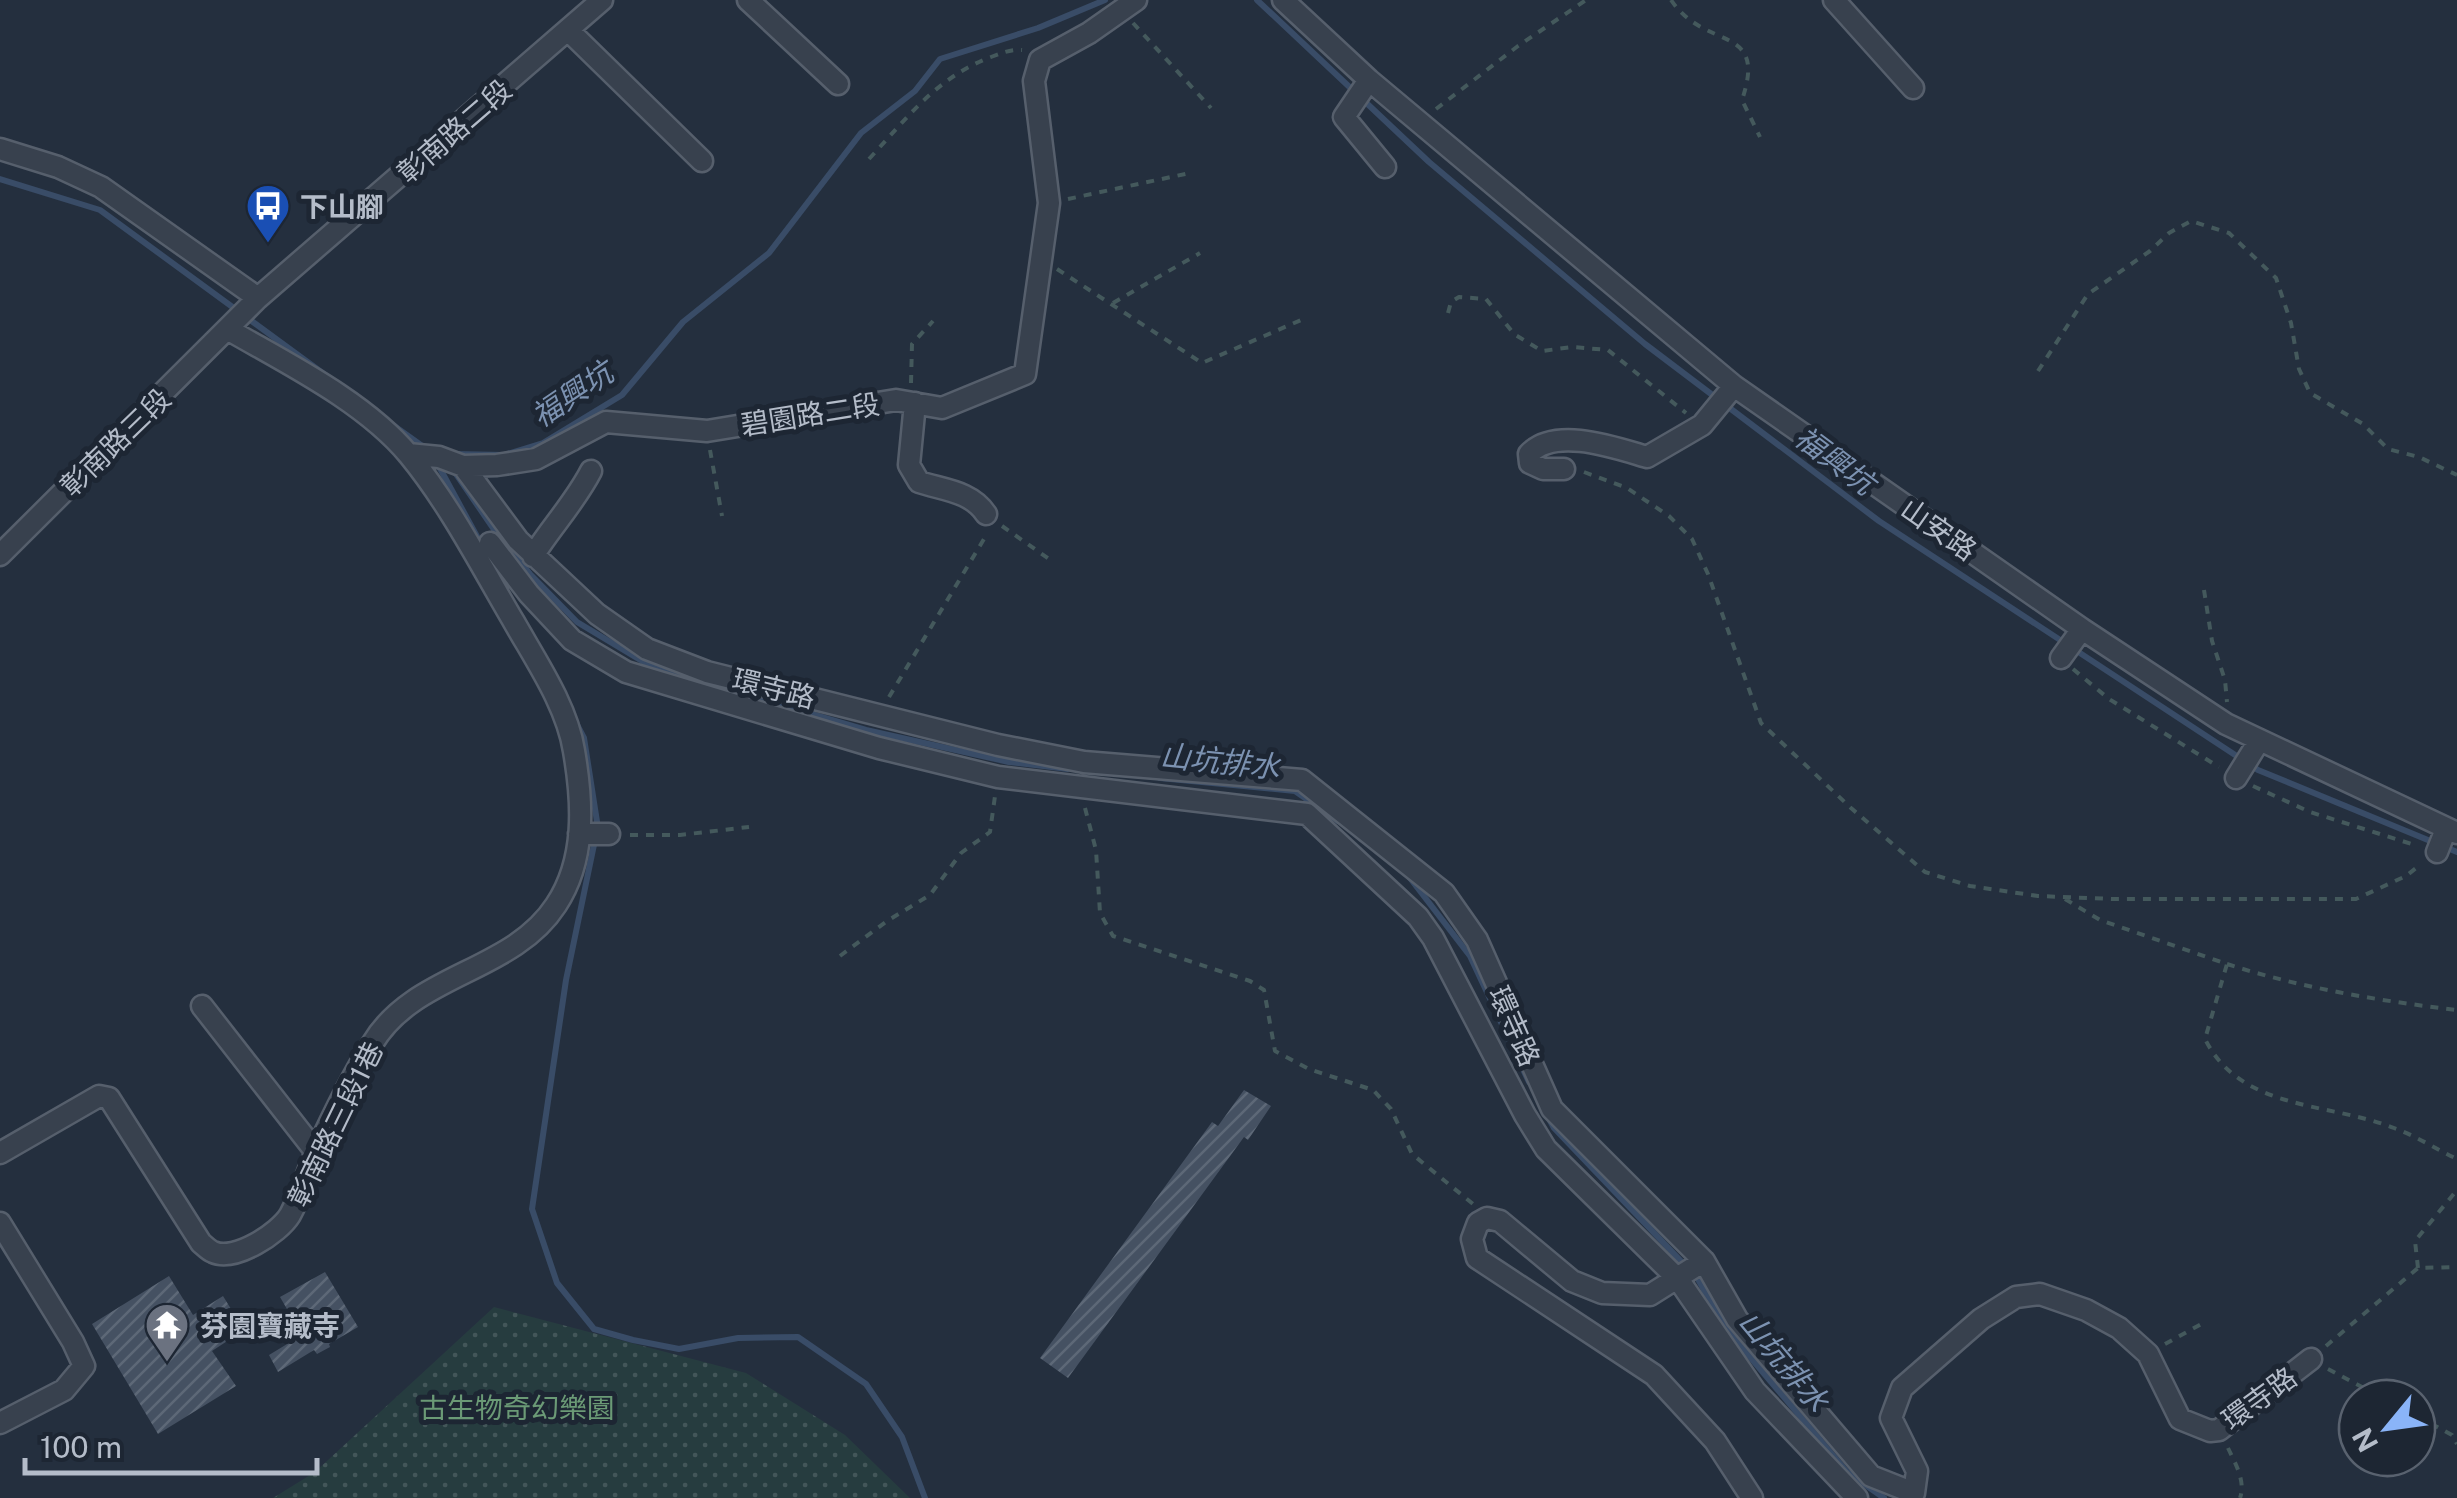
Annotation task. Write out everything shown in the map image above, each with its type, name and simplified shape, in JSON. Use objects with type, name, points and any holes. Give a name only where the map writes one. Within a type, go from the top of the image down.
[{"type":"street","name":"彰南路二段","points":[[229,330],[258,298],[602,0]]},
{"type":"street","points":[[748,0],[838,84]]},
{"type":"street","name":"山安路","points":[[1283,0],[1369,80],[1734,386],[2082,629],[2226,724],[2452,831]]},
{"type":"street","points":[[1834,0],[1913,88]]},
{"type":"street","points":[[1040,60],[1129,5]]},
{"type":"street","points":[[569,32],[702,161]]},
{"type":"street","name":"碧園路二段","points":[[408,454],[439,457],[463,466],[497,465],[536,458],[606,422],[707,430],[896,400],[942,408],[1024,374],[1048,203],[1034,82],[1040,60]]},
{"type":"street","points":[[1369,80],[1344,117],[1385,167]]},
{"type":"street","points":[[0,148],[101,187],[258,298]]},
{"type":"street","name":"彰南路三段1巷","points":[[0,1153],[99,1096],[109,1098],[200,1243],[224,1254],[266,1240],[289,1217],[316,1152],[374,1039],[398,1012],[426,991],[532,934],[558,903],[576,863],[581,800],[574,746],[548,682],[468,542],[408,454],[364,415],[311,377],[229,330]]},
{"type":"street","name":"彰南路三段","points":[[0,554],[229,330]]},
{"type":"street","points":[[1564,469],[1543,469],[1530,463],[1529,454],[1535,446],[1589,440],[1647,457],[1702,425],[1734,386]]},
{"type":"street","points":[[916,403],[909,465],[919,482],[959,492],[980,505],[986,514]]},
{"type":"street","name":"環寺路","points":[[463,466],[526,548],[597,614],[647,649],[707,672],[880,734],[995,761],[1082,773],[1302,780],[1477,940],[1552,1109],[1871,1476],[1912,1496],[1917,1471],[1891,1418],[1902,1388],[1982,1319],[2016,1297],[2040,1294],[2086,1310],[2119,1328],[2148,1354],[2180,1418],[2210,1430],[2219,1430],[2311,1359]]},
{"type":"street","points":[[468,542],[526,548],[575,503],[592,471]]},
{"type":"street","name":"環寺路","points":[[490,543],[529,594],[572,640],[626,672],[995,761],[1307,814],[1433,903]]},
{"type":"street","points":[[2060,658],[2082,629]]},
{"type":"street","points":[[2236,778],[2259,742]]},
{"type":"street","points":[[2436,852],[2452,831]]},
{"type":"street","points":[[578,834],[609,834]]},
{"type":"street","name":"環寺路","points":[[1433,903],[1434,938],[1525,1116],[1546,1148],[1690,1271],[1755,1391],[1857,1498]]},
{"type":"street","points":[[202,1006],[316,1152]]},
{"type":"street","points":[[1690,1271],[1650,1296],[1602,1293],[1572,1281],[1500,1221],[1487,1218],[1478,1223],[1472,1239],[1477,1258],[1654,1375],[1715,1441],[1752,1498]]},
{"type":"street","points":[[0,1223],[84,1366],[64,1390],[0,1423]]},
{"type":"path","points":[[1420,122],[1518,46],[1586,0]]},
{"type":"path","points":[[1671,0],[1681,15],[1710,34],[1742,46],[1750,59],[1742,100],[1760,138]]},
{"type":"path","points":[[1129,5],[1211,108]]},
{"type":"path","points":[[869,159],[942,82],[968,66],[1013,49],[1040,60]]},
{"type":"path","points":[[1048,203],[1190,173]]},
{"type":"path","points":[[2038,371],[2088,294],[2191,221],[2230,233],[2276,278],[2291,323],[2299,369],[2310,392],[2363,424],[2388,449],[2419,457],[2457,475]]},
{"type":"path","points":[[1112,304],[1200,254]]},
{"type":"path","points":[[1042,257],[1202,364],[1300,320]]},
{"type":"path","points":[[1448,313],[1451,302],[1459,297],[1486,299],[1514,334],[1542,351],[1608,350],[1702,425]]},
{"type":"path","points":[[916,403],[911,388],[912,344],[933,321]]},
{"type":"path","points":[[707,430],[722,516]]},
{"type":"path","points":[[1564,469],[1627,488],[1669,516],[1692,539],[1761,723],[1925,872],[1970,886],[2060,897],[2356,900],[2406,876],[2436,852]]},
{"type":"path","points":[[986,514],[1049,559]]},
{"type":"path","points":[[880,734],[886,701],[988,532],[986,514]]},
{"type":"path","points":[[2204,590],[2212,642],[2225,680],[2226,724]]},
{"type":"path","points":[[840,956],[886,921],[930,895],[961,853],[990,832],[995,761]]},
{"type":"path","points":[[1082,773],[1096,850],[1100,913],[1112,936],[1250,981],[1264,990],[1275,1050],[1309,1069],[1373,1090],[1392,1110],[1412,1154],[1462,1196],[1500,1221]]},
{"type":"path","points":[[609,834],[680,835],[750,827]]},
{"type":"path","points":[[2060,897],[2100,920],[2270,978],[2402,1004],[2457,1010]]},
{"type":"path","points":[[2227,964],[2206,1039],[2228,1072],[2279,1100],[2320,1106],[2394,1128],[2457,1159]]},
{"type":"path","points":[[2418,1268],[2415,1241],[2457,1190]]},
{"type":"path","points":[[2346,1378],[2311,1359],[2418,1268],[2457,1268]]},
{"type":"path","points":[[2148,1354],[2204,1322]]},
{"type":"path","points":[[2219,1430],[2239,1471],[2240,1498]]},
{"type":"path","points":[[2454,1433],[2457,1444]]},
{"type":"green space","name":"古生物奇幻樂園","points":[[494,1307],[746,1373],[845,1435],[910,1498],[273,1498],[315,1472]]},
{"type":"building","points":[[1244,1090],[1271,1106],[1248,1140],[1244,1137],[1068,1378],[1040,1358],[1212,1122],[1218,1126]]},
{"type":"building","points":[[325,1272],[358,1327],[329,1344],[330,1347],[317,1354],[314,1350],[278,1372],[269,1355],[302,1335],[280,1297]]},
{"type":"building","name":"芬園寶藏寺","points":[[169,1276],[193,1315],[223,1296],[244,1330],[212,1351],[236,1386],[158,1434],[92,1324]]},
{"type":"waterway","name":"福興坑","points":[[453,454],[504,455],[543,443],[622,395],[683,322],[769,253],[861,133],[915,91],[940,59],[1038,28],[1105,0]]},
{"type":"waterway","name":"福興坑","points":[[1257,0],[1429,162],[1645,344],[1879,521],[2258,770],[2457,852]]},
{"type":"waterway","name":"福興坑","points":[[0,179],[100,210],[328,377]]},
{"type":"waterway","name":"福興坑","points":[[390,423],[425,448]]},
{"type":"waterway","points":[[437,463],[498,575]]},
{"type":"waterway","name":"山坑排水","points":[[454,471],[530,574],[577,622],[652,667],[866,730],[1009,762],[1068,769]]},
{"type":"waterway","points":[[574,719],[584,738],[598,828]]},
{"type":"waterway","name":"山坑排水","points":[[1160,778],[1295,791],[1338,821]]},
{"type":"waterway","points":[[595,840],[566,980],[532,1209],[557,1283],[594,1329],[633,1340],[679,1349],[738,1338],[798,1337],[866,1384],[902,1437],[925,1498]]},
{"type":"waterway","name":"山坑排水","points":[[1410,878],[1470,956],[1529,1082]]},
{"type":"waterway","name":"山坑排水","points":[[1547,1115],[1554,1128],[1698,1279],[1723,1325],[1847,1472],[1884,1498]]},
{"type":"place","name":"下山腳","points":[[268,244]]},
{"type":"place","name":"芬園寶藏寺","points":[[167,1363]]}]
